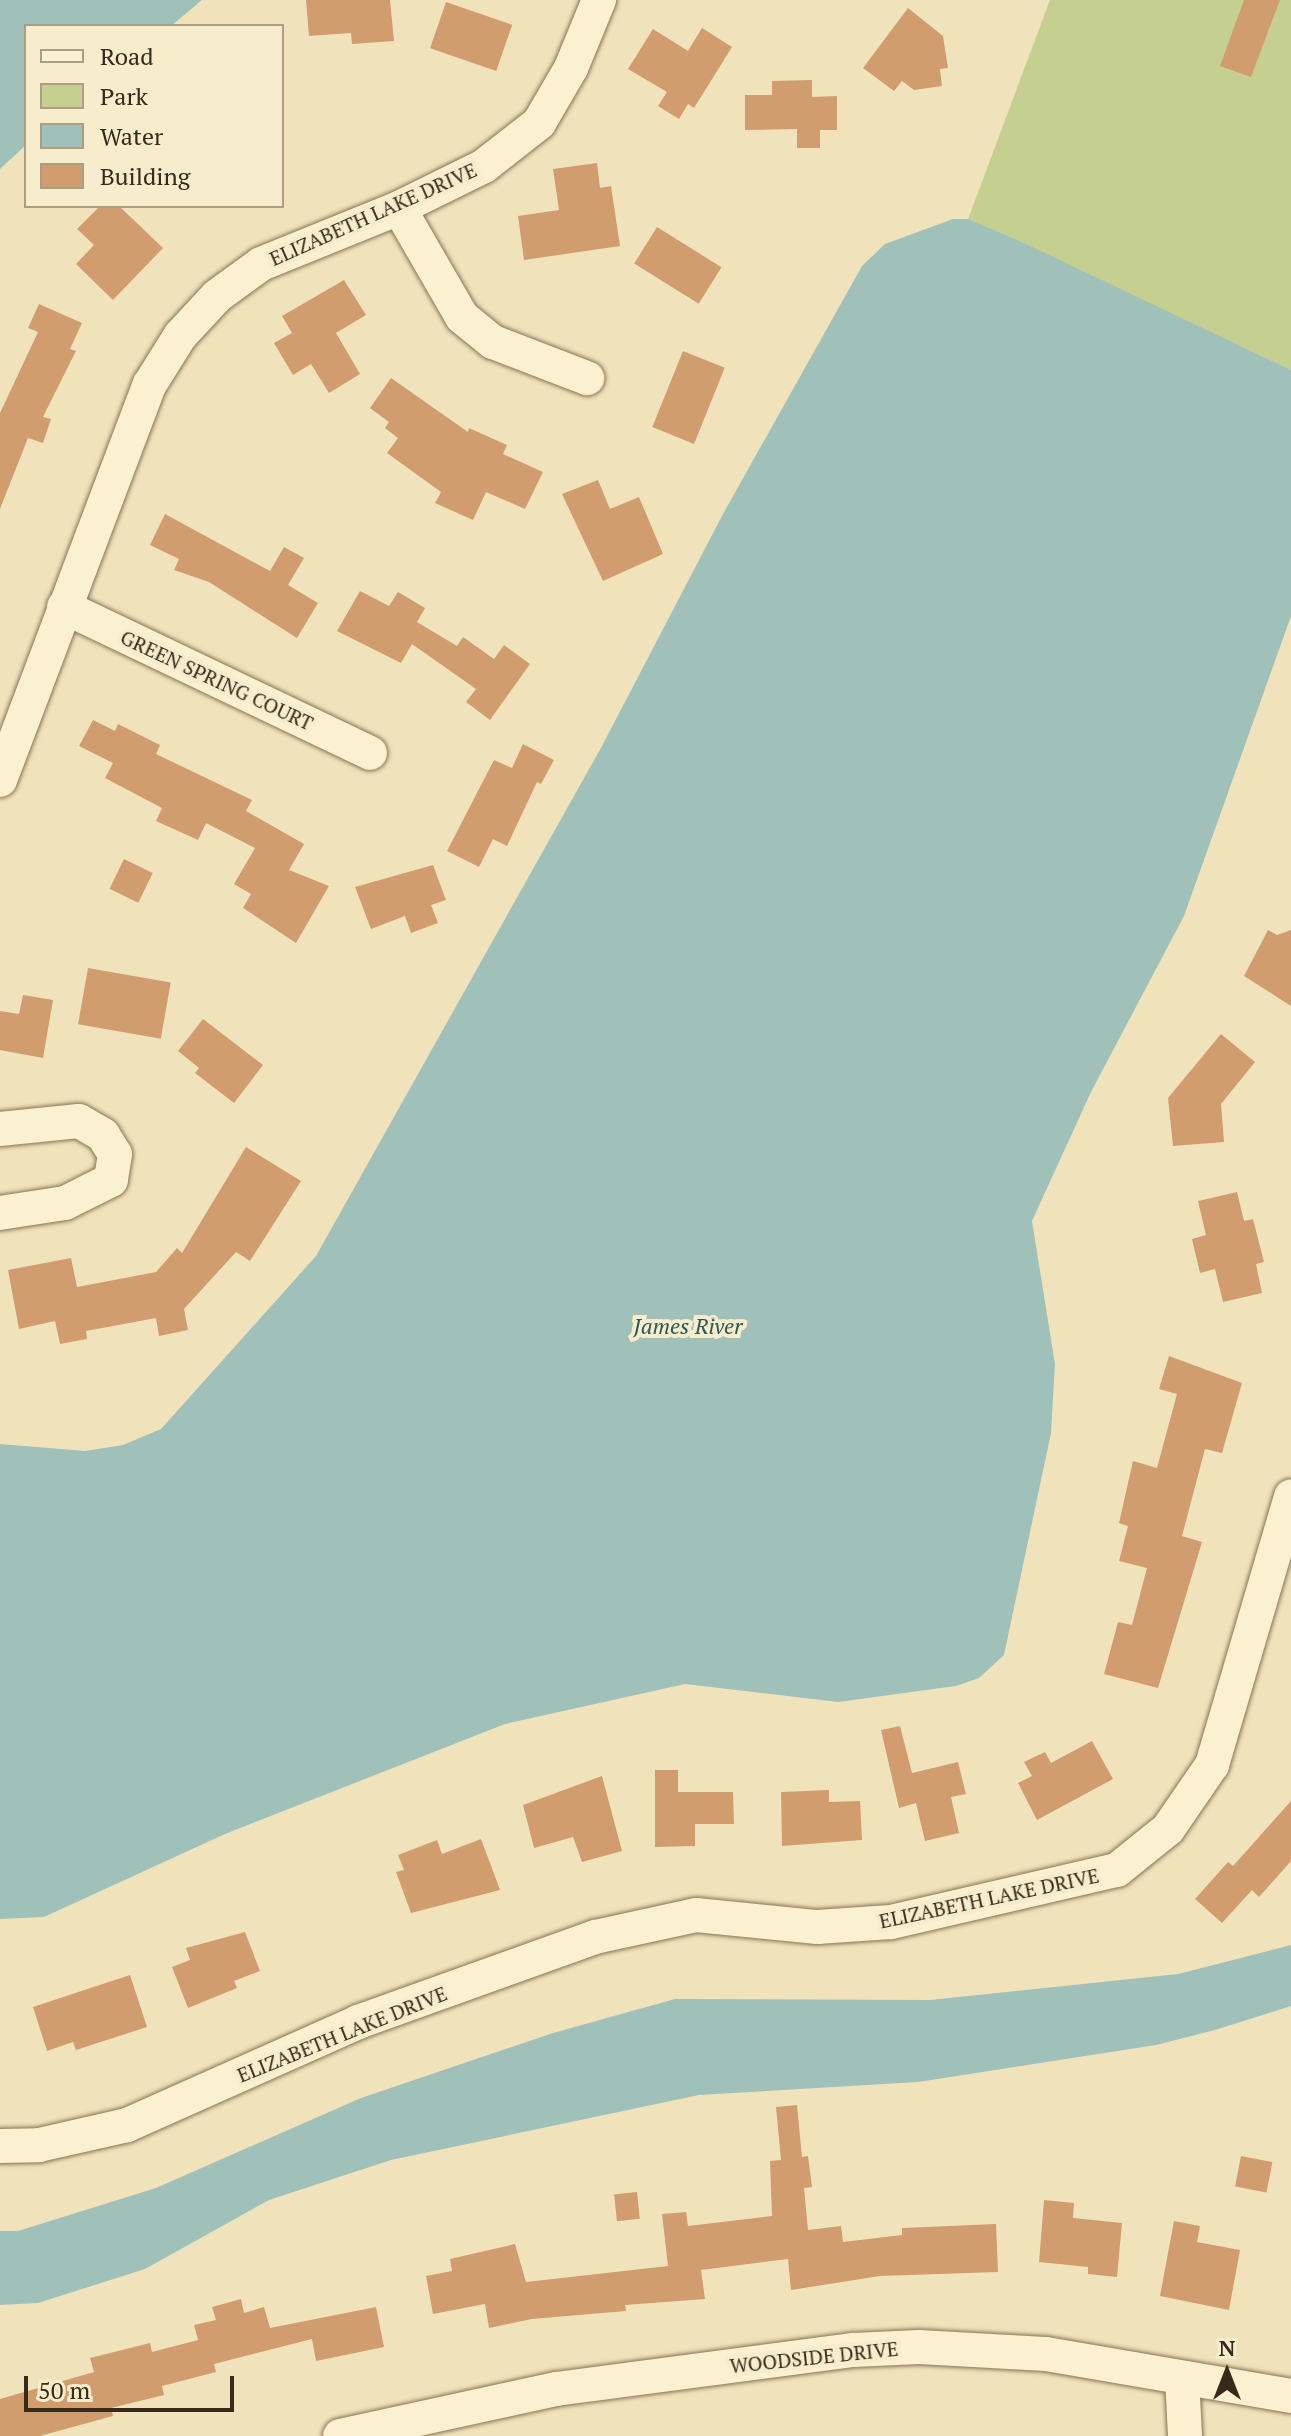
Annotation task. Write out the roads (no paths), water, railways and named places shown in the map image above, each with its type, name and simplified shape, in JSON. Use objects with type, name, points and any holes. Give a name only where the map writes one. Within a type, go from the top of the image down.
[{"type":"street","name":"ELIZABETH LAKE DRIVE","points":[[0,780],[150,384],[180,336],[217,296],[261,264],[399,208],[484,166],[539,123],[571,68],[599,0]]},
{"type":"street","points":[[399,208],[462,317],[493,342],[587,378]]},
{"type":"street","name":"GREEN SPRING COURT","points":[[64,607],[370,753]]},
{"type":"street","points":[[0,1129],[79,1121],[103,1135],[115,1154],[111,1180],[65,1203],[0,1213]]},
{"type":"street","name":"ELIZABETH LAKE DRIVE","points":[[0,2146],[39,2145],[127,2125],[358,2022],[595,1937],[696,1915],[817,1927],[891,1922],[1117,1870],[1168,1829],[1212,1765],[1277,1601],[1291,1496]]},
{"type":"street","name":"WOODSIDE DRIVE","points":[[340,2436],[556,2389],[853,2350],[982,2347],[1291,2396]]},
{"type":"street","points":[[1182,2378],[1185,2436]]},
{"type":"water","points":[[0,0],[202,0],[173,24],[24,24],[24,147],[0,169]]},
{"type":"water","name":"James River","points":[[953,219],[968,219],[1026,244],[1291,370],[1291,616],[1184,916],[1091,1092],[1032,1221],[1055,1364],[1051,1433],[1004,1655],[979,1678],[956,1686],[838,1702],[685,1684],[505,1724],[225,1834],[44,1917],[0,1919],[0,1444],[85,1451],[123,1445],[161,1429],[316,1256],[602,746],[723,514],[862,266],[885,244]]},
{"type":"water","points":[[1291,1945],[1291,2006],[1215,2030],[1156,2045],[918,2082],[699,2095],[391,2160],[269,2200],[145,2269],[38,2303],[0,2305],[0,2231],[18,2231],[156,2188],[361,2098],[553,2033],[675,1999],[930,2000],[1178,1974]]}]
